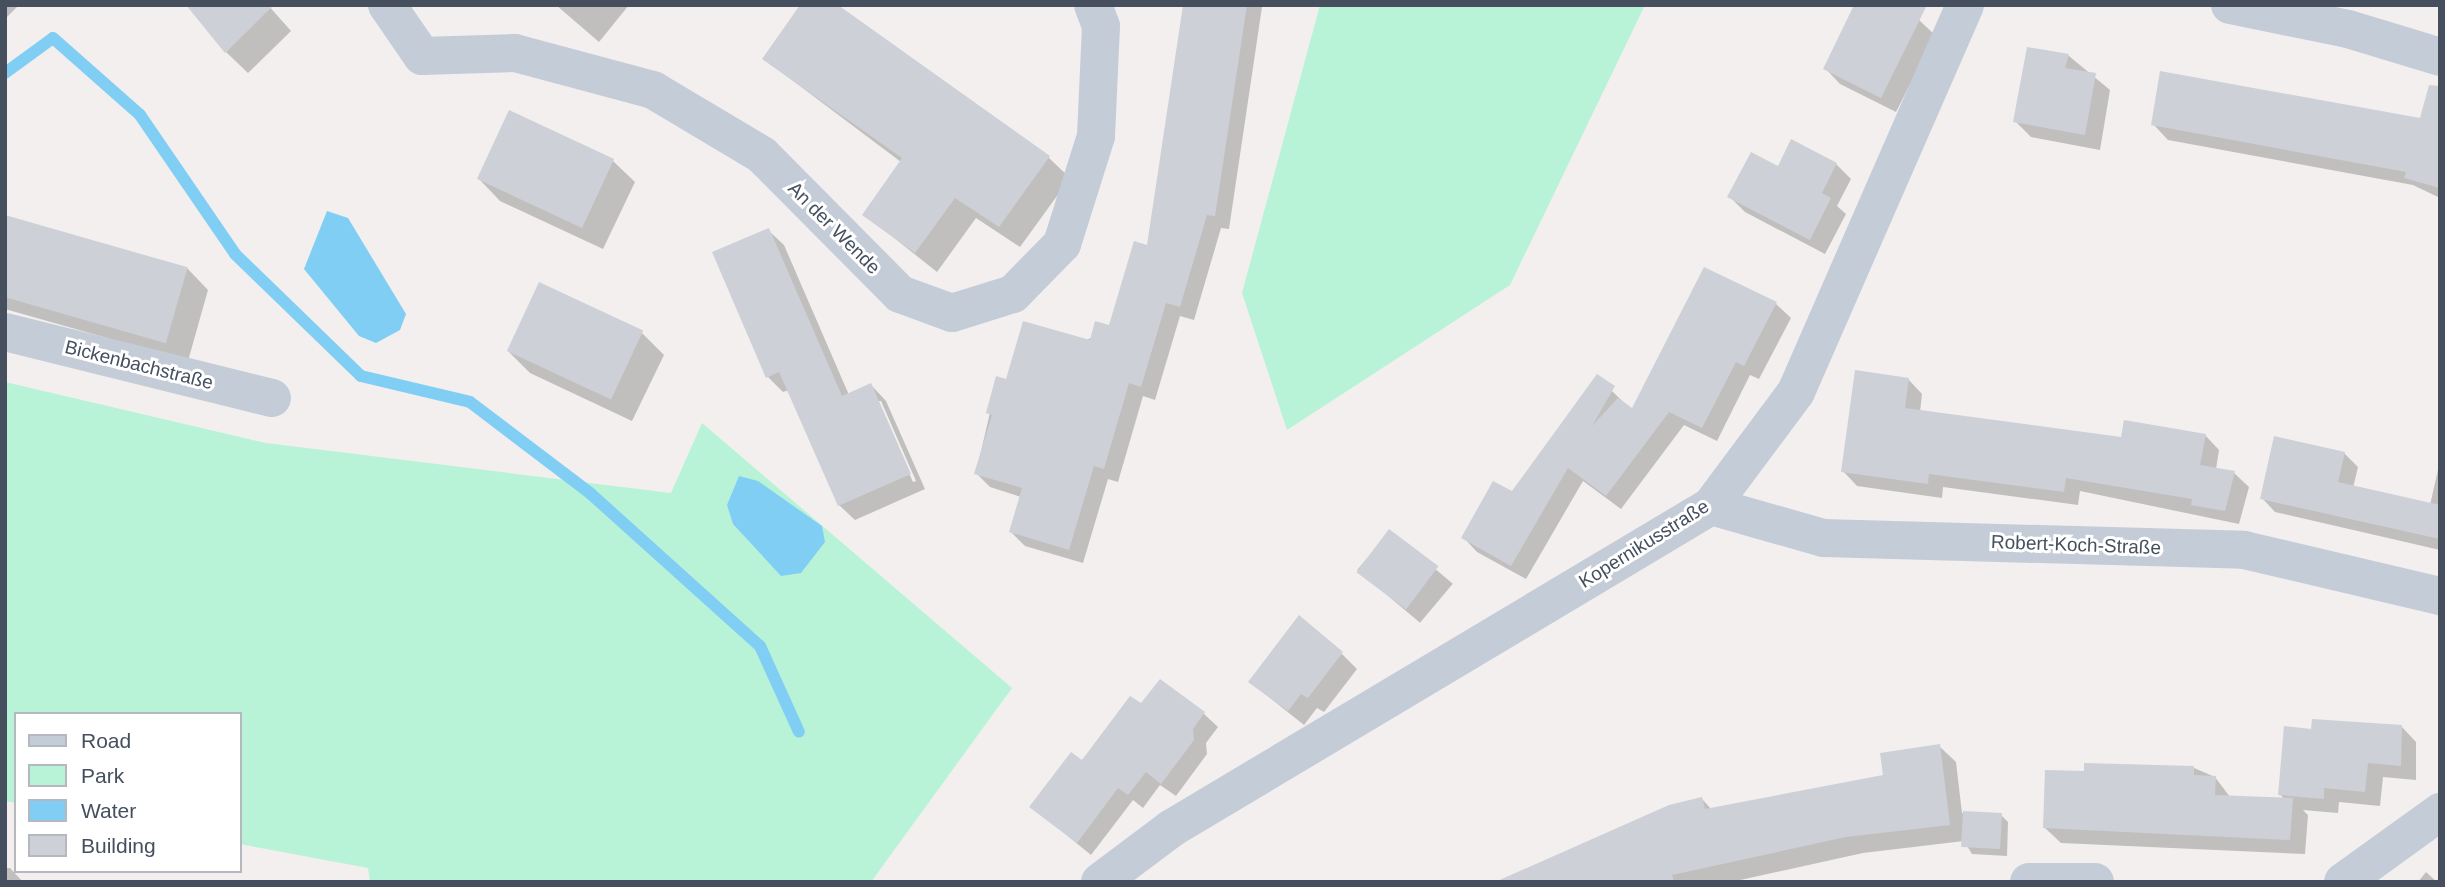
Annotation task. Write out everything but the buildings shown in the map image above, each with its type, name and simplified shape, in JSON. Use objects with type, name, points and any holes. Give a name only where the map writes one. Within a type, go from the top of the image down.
[{"type":"street","name":"An der Wende","points":[[387,5],[422,56],[515,52],[653,90],[762,155],[900,294],[953,313],[1013,294],[1062,244],[1096,136],[1101,26],[1093,5]]},
{"type":"street","name":"Kopernikusstraße","points":[[1100,882],[1172,828],[1711,506],[1796,391],[1965,5]]},
{"type":"street","points":[[2230,5],[2353,17],[2440,57]]},
{"type":"street","name":"Bickenbachstraße","points":[[5,332],[272,398]]},
{"type":"street","name":"Robert-Koch-Straße","points":[[1711,506],[1823,538],[2244,550],[2440,596]]},
{"type":"street","points":[[2343,882],[2440,813]]},
{"type":"street","points":[[2028,882],[2095,882]]},
{"type":"green space","points":[[1320,5],[1645,5],[1510,285],[1287,430],[1242,293]]},
{"type":"green space","points":[[5,382],[266,443],[671,493],[702,423],[1012,688],[871,882],[370,882],[368,868],[242,844],[242,712],[14,712],[14,803],[5,801]]},
{"type":"water","points":[[327,211],[348,218],[406,314],[400,330],[376,343],[359,336],[304,269]]},
{"type":"water","points":[[739,476],[758,481],[822,526],[825,542],[801,573],[781,576],[733,524],[727,505]]},
{"type":"waterway","points":[[5,73],[53,38],[140,115],[235,254],[361,376],[470,402],[591,494],[760,646],[799,732]]}]
